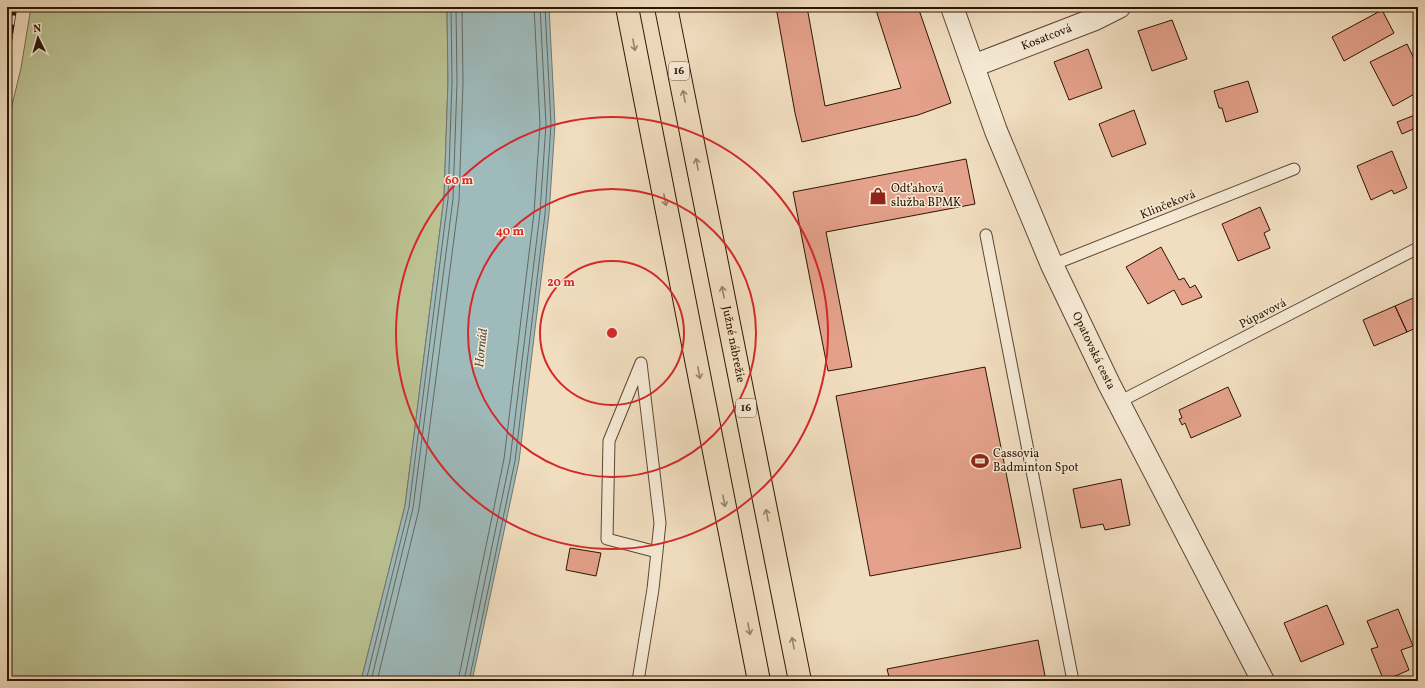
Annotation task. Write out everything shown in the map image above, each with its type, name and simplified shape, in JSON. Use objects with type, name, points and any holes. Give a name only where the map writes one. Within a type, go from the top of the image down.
[{"type":"highway","points":[[627,7],[760,681]]},
{"type":"highway","name":"Južné nábrežie","points":[[666,7],[800,681]]},
{"type":"street","name":"Opatovská cesta","points":[[952,7],[996,131],[1052,265],[1119,402],[1263,681]]},
{"type":"street","name":"Kosatcová","points":[[973,66],[1095,19],[1118,7]]},
{"type":"lane","name":"Klinčeková","points":[[1052,265],[1294,169]]},
{"type":"lane","points":[[986,234],[1074,681]]},
{"type":"lane","name":"Púpavová","points":[[1119,402],[1418,248]]},
{"type":"lane","points":[[638,681],[653,590],[657,552],[660,523],[641,363],[609,441],[607,539],[657,552]]},
{"type":"green space","points":[[31,7],[447,7],[448,82],[444,198],[405,506],[361,681],[7,681],[7,126],[21,68]]},
{"type":"water","name":"Hornád","points":[[447,7],[549,7],[555,124],[549,214],[519,461],[472,681],[361,681],[405,506],[444,198],[448,82]]},
{"type":"building","points":[[776,7],[807,7],[825,106],[901,88],[875,7],[918,7],[951,103],[918,115],[802,142],[795,113]]},
{"type":"building","points":[[1382,10],[1394,33],[1344,61],[1332,37]]},
{"type":"building","points":[[1172,20],[1187,59],[1152,71],[1138,31]]},
{"type":"building","points":[[1407,44],[1418,67],[1418,92],[1393,106],[1370,62]]},
{"type":"building","points":[[1088,49],[1102,88],[1069,100],[1054,62]]},
{"type":"building","points":[[1248,81],[1258,112],[1226,122],[1222,108],[1219,108],[1214,91]]},
{"type":"building","points":[[1134,110],[1146,144],[1112,157],[1099,124]]},
{"type":"building","points":[[1415,115],[1418,121],[1418,127],[1402,134],[1397,122]]},
{"type":"building","points":[[1392,151],[1407,188],[1394,194],[1392,190],[1371,200],[1357,166]]},
{"type":"building","points":[[966,159],[975,204],[826,232],[852,367],[828,371],[793,192]]},
{"type":"building","points":[[1260,207],[1270,230],[1264,233],[1270,248],[1238,261],[1222,224]]},
{"type":"building","points":[[1161,247],[1179,280],[1184,278],[1190,288],[1195,285],[1202,297],[1182,305],[1174,290],[1148,304],[1126,267]]},
{"type":"building","points":[[1418,296],[1418,327],[1407,332],[1395,306]]},
{"type":"building","points":[[1395,306],[1407,332],[1374,346],[1363,320]]},
{"type":"building","points":[[985,367],[1021,548],[870,576],[836,396]]},
{"type":"building","points":[[1228,387],[1241,416],[1191,438],[1185,423],[1182,425],[1179,419],[1182,418],[1179,410]]},
{"type":"building","points":[[1121,479],[1130,525],[1105,530],[1103,524],[1081,528],[1073,489]]},
{"type":"building","points":[[570,548],[601,553],[596,576],[566,570]]},
{"type":"building","points":[[1327,605],[1344,644],[1301,662],[1284,623]]},
{"type":"building","points":[[1398,609],[1413,646],[1401,650],[1409,670],[1384,681],[1371,649],[1378,647],[1367,621]]},
{"type":"building","points":[[1038,640],[1046,681],[890,681],[887,669]]},
{"type":"railway","points":[[7,60],[15,7]]},
{"type":"place","name":"Odťahová služba BPMK","points":[[878,196]]},
{"type":"place","name":"Cassovia Badminton Spot","points":[[980,461]]}]
